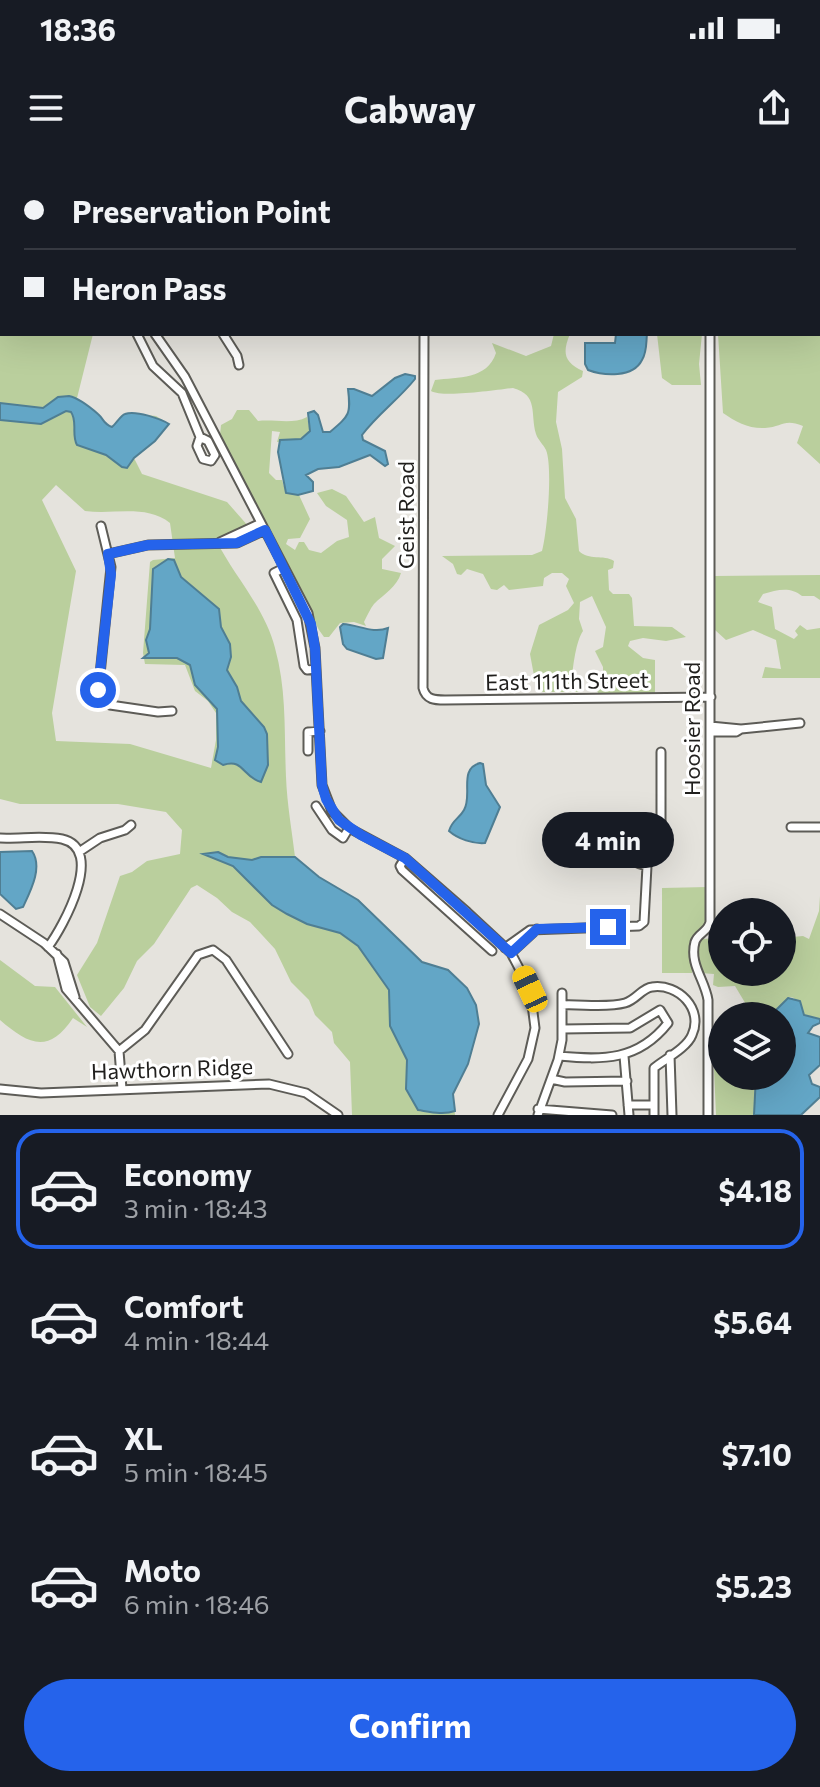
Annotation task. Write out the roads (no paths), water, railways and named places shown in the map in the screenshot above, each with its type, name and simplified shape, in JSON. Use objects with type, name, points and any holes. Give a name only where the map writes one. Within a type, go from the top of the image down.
[{"type":"street","points":[[138,336],[149,360],[179,389],[200,437]]},
{"type":"street","points":[[224,336],[239,365]]},
{"type":"street","name":"Geist Road","points":[[424,336],[423,688],[426,695]]},
{"type":"street","name":"Hoosier Road","points":[[708,1115],[708,1000],[696,971],[695,944],[696,938],[709,928],[710,922],[710,336]]},
{"type":"street","points":[[157,337],[185,377],[311,624],[324,794],[332,811],[349,828],[405,858],[482,926],[508,950],[530,989],[535,1028],[528,1059],[498,1115]]},
{"type":"street","points":[[189,409],[199,404]]},
{"type":"street","points":[[194,419],[205,415]]},
{"type":"street","points":[[101,526],[111,574],[98,694],[110,705],[172,711]]},
{"type":"street","points":[[108,554],[148,545],[237,543],[263,526]]},
{"type":"street","points":[[284,568],[274,573],[297,620],[304,666],[307,670],[316,669]]},
{"type":"street","name":"East 111th Street","points":[[426,695],[431,699],[445,700],[711,697]]},
{"type":"street","points":[[710,729],[736,732],[800,723]]},
{"type":"street","points":[[308,751],[308,732],[320,731]]},
{"type":"street","points":[[508,950],[525,931],[639,926],[644,922],[647,866],[661,831],[661,752]]},
{"type":"street","points":[[316,806],[332,830],[343,838],[349,828]]},
{"type":"street","points":[[79,852],[100,838],[131,825]]},
{"type":"street","points":[[791,827],[820,827]]},
{"type":"street","points":[[585,836],[597,839],[633,863],[647,866]]},
{"type":"street","points":[[0,838],[63,839],[79,852],[82,871],[63,925],[48,947]]},
{"type":"street","points":[[405,858],[400,866],[402,870],[492,951]]},
{"type":"street","points":[[0,914],[64,962],[80,1004],[119,1051],[122,1089]]},
{"type":"street","points":[[473,934],[482,926]]},
{"type":"street","points":[[119,1051],[154,1019],[198,955],[213,950],[221,953],[288,1054]]},
{"type":"street","points":[[562,1005],[625,1003],[647,987],[672,989],[689,1004],[694,1023],[691,1037],[654,1068],[654,1115]]},
{"type":"street","points":[[562,993],[563,1029],[559,1056],[538,1112],[612,1115]]},
{"type":"street","points":[[559,1056],[624,1056],[668,1023],[660,1010],[630,1028],[563,1029]]},
{"type":"street","points":[[670,1055],[672,1115]]},
{"type":"street","points":[[624,1056],[629,1115]]},
{"type":"street","points":[[551,1079],[565,1082],[627,1081]]},
{"type":"street","name":"Hawthorn Ridge","points":[[0,1089],[41,1093],[274,1084],[306,1093],[338,1115]]},
{"type":"street","points":[[628,1105],[654,1105]]},
{"type":"water","points":[[616,336],[647,336],[645,354],[632,370],[602,374],[588,370],[585,343],[615,343]]},
{"type":"water","points":[[405,374],[415,376],[415,379],[362,435],[363,440],[385,451],[388,464],[385,466],[370,455],[339,467],[318,469],[306,475],[313,482],[313,491],[298,495],[286,493],[278,452],[280,440],[301,439],[310,431],[308,413],[314,411],[323,432],[330,432],[348,414],[348,389],[372,396]]},
{"type":"water","points":[[69,396],[88,406],[112,427],[123,415],[130,413],[169,424],[127,468],[106,455],[77,445],[71,412],[66,411],[41,424],[0,420],[0,403],[43,408],[58,397]]},
{"type":"water","points":[[168,559],[174,560],[181,577],[219,609],[221,627],[230,644],[231,657],[227,670],[241,701],[267,734],[268,765],[261,782],[235,764],[223,765],[215,760],[218,747],[217,709],[195,685],[190,665],[177,658],[143,658],[149,653],[146,640],[150,629],[153,569]]},
{"type":"water","points":[[343,624],[371,630],[388,628],[383,658],[376,659],[347,649],[340,627]]},
{"type":"water","points":[[483,764],[486,785],[500,807],[485,843],[466,840],[449,831],[466,804],[469,771]]},
{"type":"water","points":[[32,851],[36,864],[35,879],[23,907],[16,909],[0,894],[0,852]]},
{"type":"water","points":[[218,852],[228,857],[252,860],[295,857],[319,877],[358,900],[422,962],[448,970],[467,988],[476,1005],[479,1024],[468,1064],[453,1094],[455,1111],[418,1110],[406,1089],[407,1060],[390,1026],[389,990],[358,946],[340,933],[307,924],[287,914],[272,905],[233,866],[203,854]]},
{"type":"water","points":[[788,998],[800,1001],[804,1015],[820,1019],[820,1023],[808,1033],[820,1037],[820,1065],[809,1075],[812,1084],[820,1087],[820,1097],[801,1115],[754,1115],[755,1090],[796,1090],[796,1002],[784,1002]]}]
